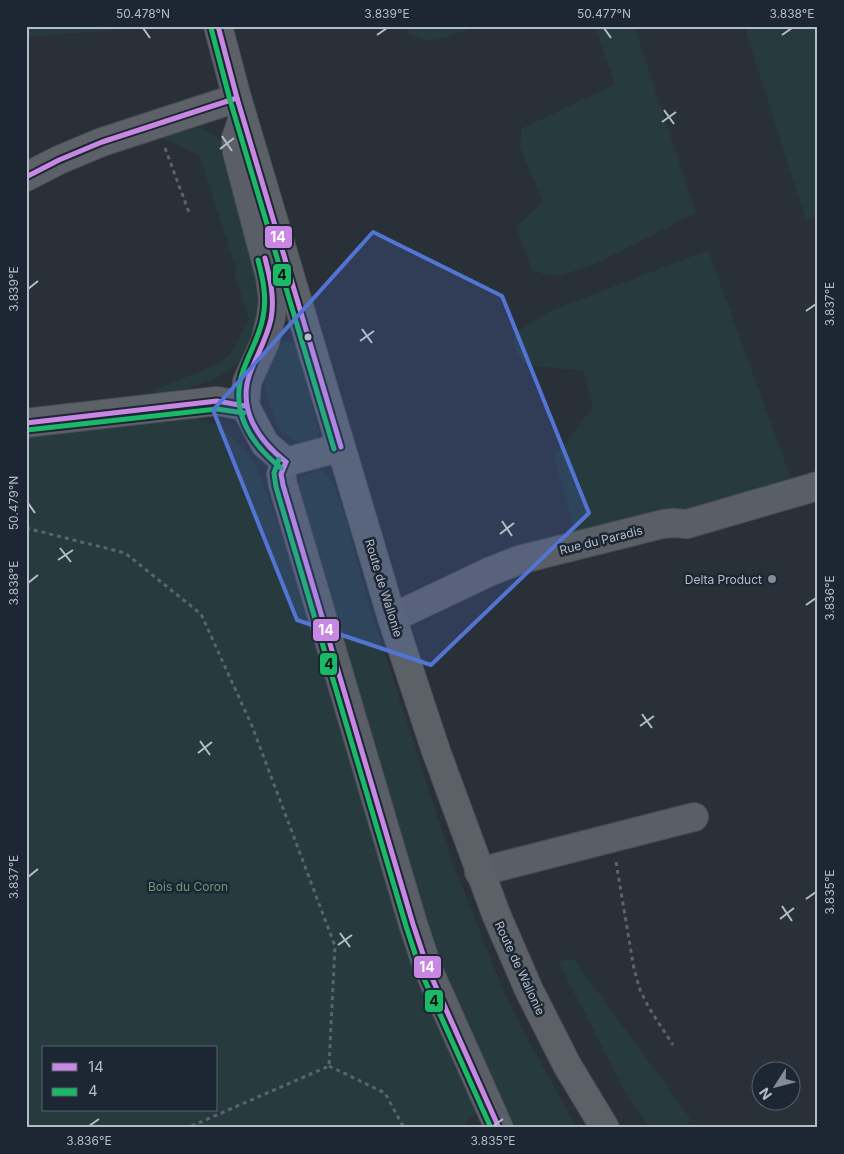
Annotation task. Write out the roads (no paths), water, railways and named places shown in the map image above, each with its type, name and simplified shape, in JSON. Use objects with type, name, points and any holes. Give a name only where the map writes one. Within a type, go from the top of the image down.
[{"type":"main road","name":"Route de Wallonie","points":[[218,26],[240,108],[392,618],[436,751],[479,872],[529,990],[567,1065],[605,1128]]},
{"type":"main road","points":[[26,177],[76,153],[156,125],[240,108]]},
{"type":"main road","points":[[26,423],[217,400],[245,406],[265,444],[286,462],[341,447]]},
{"type":"street","points":[[240,108],[236,138],[237,152],[270,277],[273,300],[272,317],[265,342],[247,382],[245,406]]},
{"type":"street","points":[[286,462],[281,474],[282,485],[412,924],[428,970],[500,1128]]},
{"type":"street","name":"Rue du Paradis","points":[[392,618],[489,572],[520,560],[663,524],[687,524],[818,486]]},
{"type":"street","points":[[479,872],[694,817]]},
{"type":"place","name":"Delta Product","points":[[772,579]]},
{"type":"park label","name":"Bois du Coron","points":[[188,886]]}]
